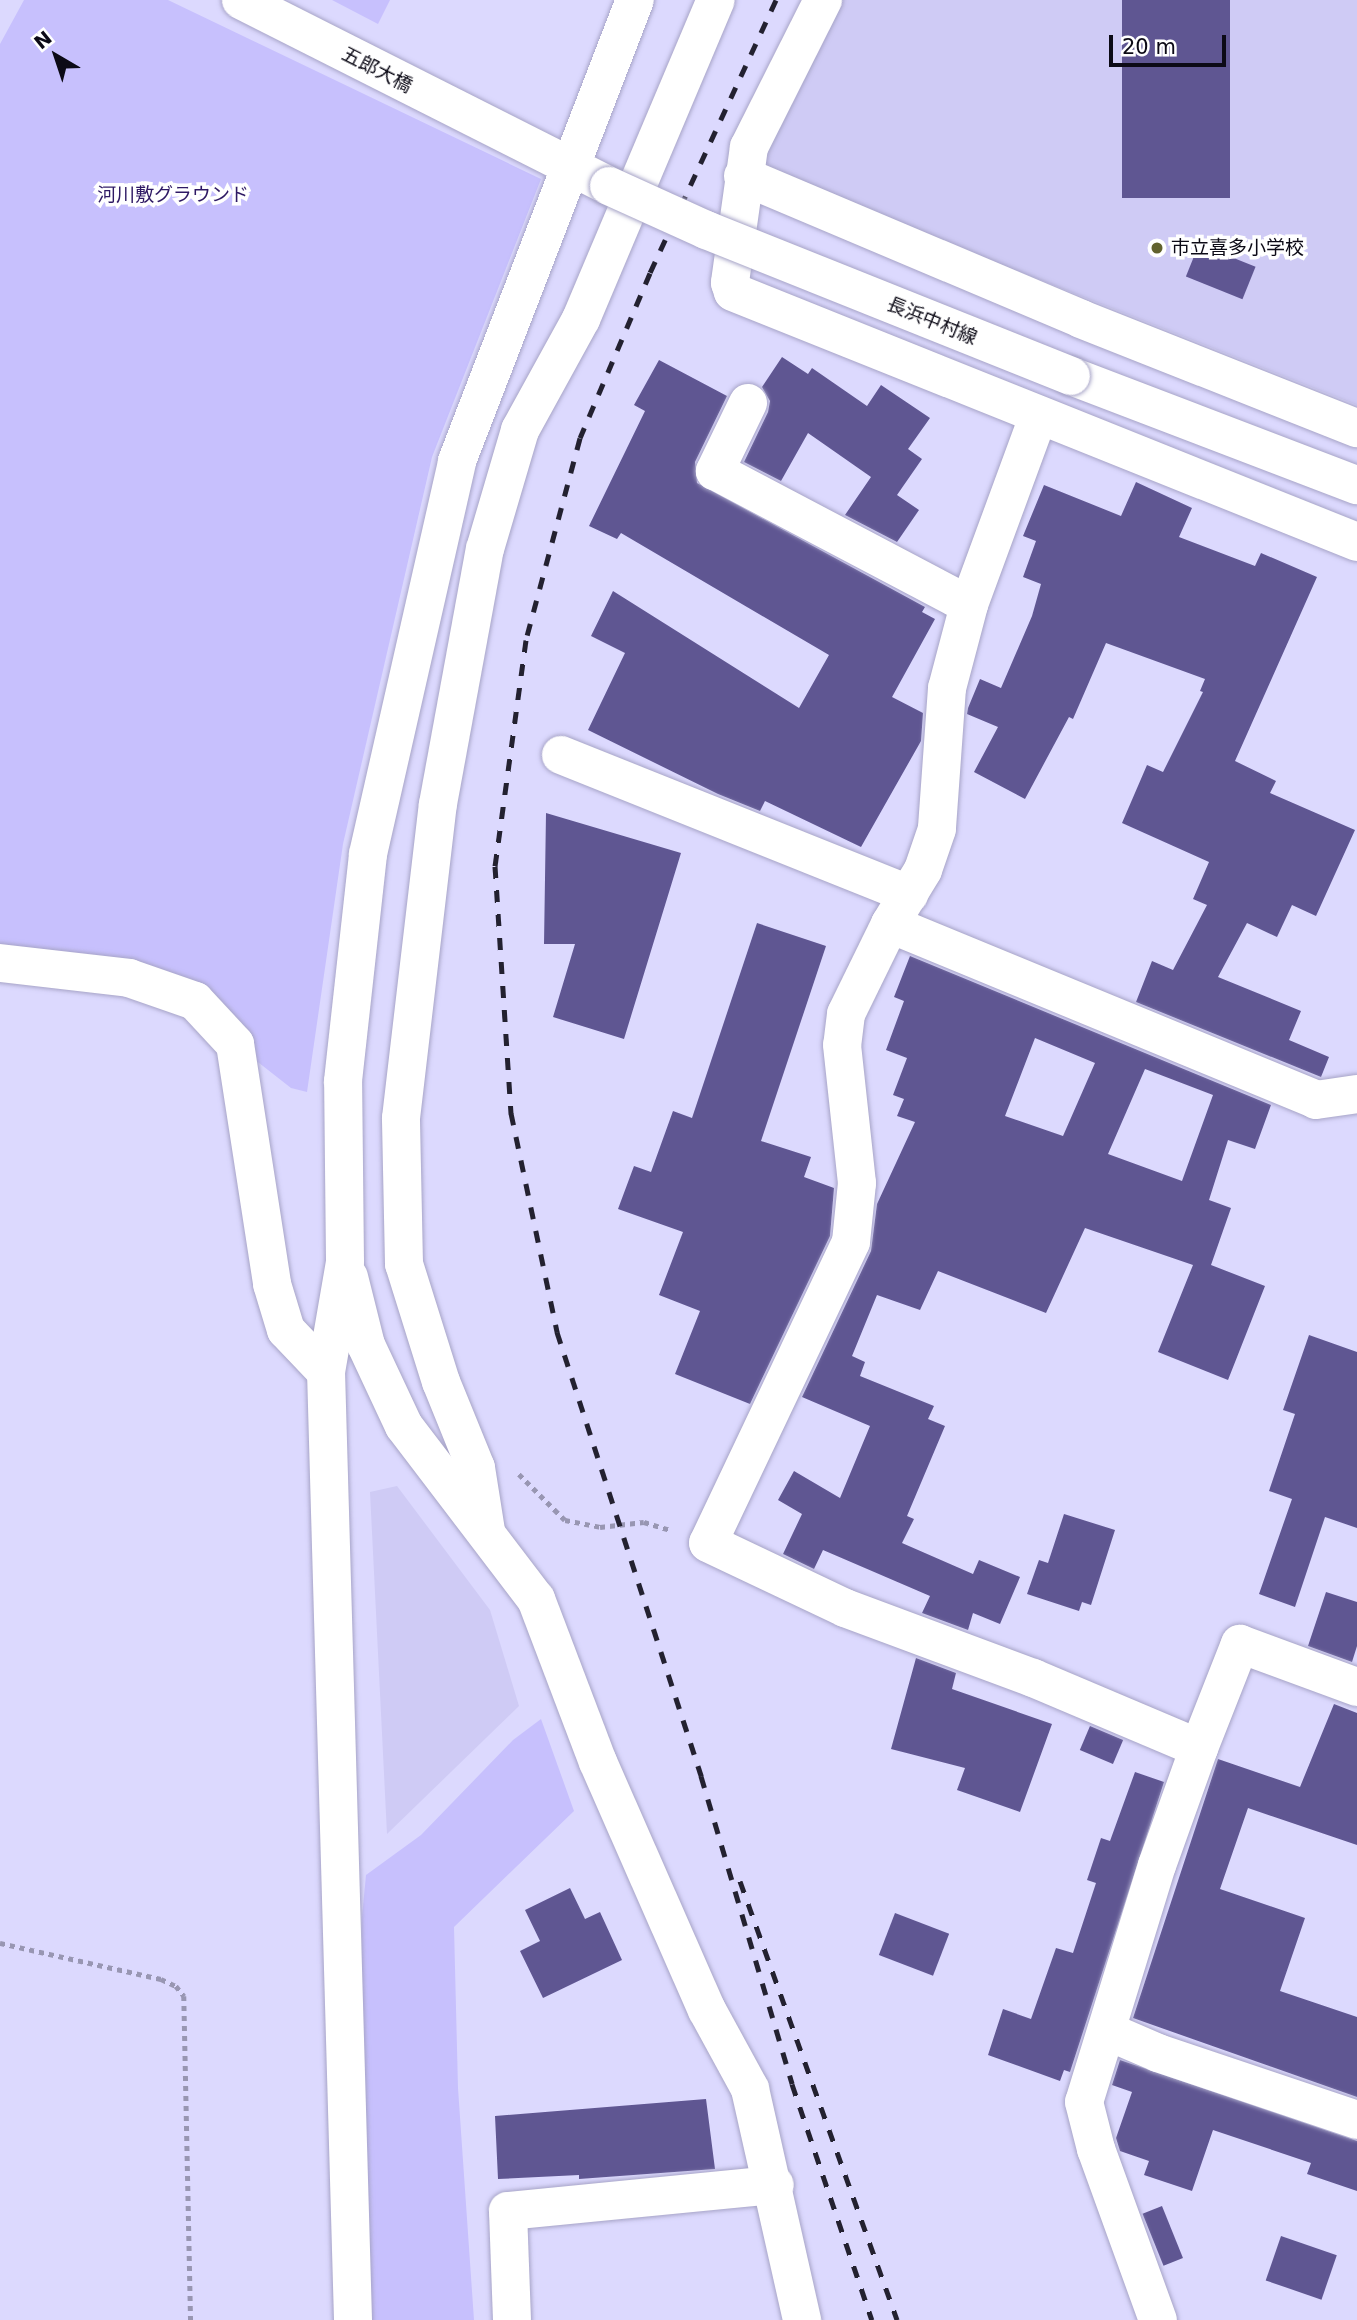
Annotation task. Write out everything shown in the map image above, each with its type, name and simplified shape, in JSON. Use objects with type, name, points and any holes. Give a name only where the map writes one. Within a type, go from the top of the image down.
[{"type":"street","name":"五郎大橋","points":[[241,0],[513,139]]},
{"type":"street","points":[[353,2320],[326,1372],[345,1262],[344,1081],[368,854],[457,461],[568,166],[635,0]]},
{"type":"street","points":[[486,1531],[476,1468],[441,1382],[404,1264],[401,1118],[438,804],[485,549],[520,430],[581,319],[716,0]]},
{"type":"street","points":[[823,0],[749,146],[730,283],[733,292],[1038,417],[1357,542]]},
{"type":"street","name":"長浜中村線","points":[[513,139],[706,230],[1070,376],[1357,485]]},
{"type":"street","points":[[743,176],[1081,319],[1357,428]]},
{"type":"street","points":[[748,403],[715,471],[969,605]]},
{"type":"street","points":[[1038,417],[969,605],[947,688],[937,829],[900,909],[846,1014],[842,1045],[857,1183],[850,1242],[708,1543],[845,1608],[1033,1678],[1199,1748]]},
{"type":"street","points":[[561,755],[1316,1100],[1357,1094]]},
{"type":"street","points":[[0,963],[129,978],[195,1001],[235,1044],[272,1284],[286,1330],[326,1372]]},
{"type":"street","points":[[345,1262],[366,1345],[404,1426],[536,1599],[603,1775],[708,2010],[750,2089],[775,2185],[802,2320]]},
{"type":"street","points":[[1158,2320],[1096,2149],[1084,2102],[1157,1865],[1240,1644],[1357,1687]]},
{"type":"street","points":[[1107,2031],[1158,2053],[1357,2120]]},
{"type":"street","points":[[512,2320],[508,2211],[775,2185]]},
{"type":"path","points":[[476,1468],[497,1461],[509,1465],[565,1520],[600,1527],[644,1522],[708,1543]]},
{"type":"path","points":[[0,1943],[161,1979],[176,1986],[184,1996],[191,2320]]},
{"type":"shaded area","name":"市立喜多小学校","points":[[837,0],[1357,0],[1357,405],[777,176],[760,155]]},
{"type":"shaded area","points":[[397,1486],[490,1610],[519,1706],[387,1834],[370,1492]]},
{"type":"green space","name":"河川敷グラウンド","points":[[24,0],[168,0],[541,179],[432,457],[343,844],[307,1092],[291,1088],[235,1044],[195,1001],[0,949],[0,44]]},
{"type":"green space","points":[[332,0],[390,0],[378,24]]},
{"type":"green space","points":[[541,1719],[574,1811],[454,1927],[458,2088],[474,2320],[370,2320],[362,2106],[362,1917],[366,1875],[421,1835],[513,1740]]},
{"type":"building","points":[[1122,0],[1230,0],[1230,198],[1122,198]]},
{"type":"building","points":[[1199,244],[1256,267],[1242,299],[1186,276]]},
{"type":"building","points":[[782,357],[808,374],[812,368],[867,406],[881,385],[930,418],[908,449],[922,459],[897,495],[919,510],[897,542],[845,515],[871,477],[808,433],[781,481],[744,462],[768,412],[770,401],[762,387]]},
{"type":"building","points":[[659,360],[727,396],[695,462],[697,483],[925,607],[922,612],[935,619],[892,697],[923,713],[921,741],[861,847],[765,801],[760,811],[718,794],[588,730],[625,653],[591,636],[613,591],[799,708],[829,655],[621,533],[617,539],[589,526],[645,411],[634,405]]},
{"type":"building","points":[[1136,482],[1192,508],[1179,537],[1255,566],[1261,553],[1317,577],[1235,761],[1276,781],[1270,793],[1355,830],[1316,916],[1292,905],[1277,937],[1247,923],[1218,977],[1301,1011],[1289,1040],[1329,1057],[1321,1077],[1136,1002],[1152,961],[1173,970],[1207,905],[1193,899],[1209,862],[1122,823],[1147,765],[1163,772],[1203,692],[1200,691],[1205,679],[1106,643],[1073,719],[1069,717],[1025,799],[974,772],[998,727],[967,714],[968,708],[980,679],[1001,688],[1032,616],[1041,584],[1023,577],[1036,541],[1023,536],[1044,485],[1121,516]]},
{"type":"building","points":[[546,813],[681,853],[624,1039],[553,1017],[575,944],[544,944]]},
{"type":"building","points":[[757,923],[826,946],[761,1141],[811,1157],[804,1177],[834,1188],[830,1236],[750,1404],[675,1374],[700,1311],[659,1295],[683,1232],[618,1209],[634,1166],[651,1172],[673,1111],[692,1118]]},
{"type":"building","points":[[910,956],[1271,1105],[1255,1149],[1228,1140],[1209,1200],[1231,1208],[1211,1265],[1265,1286],[1228,1380],[1158,1352],[1193,1265],[1085,1228],[1046,1313],[938,1271],[920,1310],[877,1295],[852,1356],[865,1362],[860,1376],[934,1406],[928,1419],[945,1426],[907,1516],[914,1519],[902,1543],[973,1574],[979,1560],[1020,1577],[1000,1624],[973,1613],[968,1630],[922,1613],[930,1596],[823,1550],[814,1569],[783,1554],[802,1514],[778,1500],[794,1471],[840,1498],[870,1426],[802,1397],[871,1251],[877,1204],[915,1122],[897,1116],[904,1099],[893,1095],[907,1058],[886,1050],[904,1001],[894,997]],"holes":[[[1035,1038],[1095,1063],[1063,1136],[1005,1116]],[[1145,1069],[1213,1095],[1182,1181],[1108,1154]]]},
{"type":"building","points":[[1309,1335],[1357,1352],[1357,1528],[1325,1517],[1295,1607],[1259,1594],[1292,1499],[1269,1491],[1295,1414],[1283,1410]]},
{"type":"building","points":[[1064,1514],[1115,1530],[1091,1605],[1082,1602],[1079,1611],[1027,1594],[1039,1560],[1048,1563]]},
{"type":"building","points":[[1326,1592],[1357,1602],[1357,1646],[1352,1662],[1308,1646]]},
{"type":"building","points":[[916,1658],[956,1673],[952,1689],[1052,1724],[1020,1812],[957,1790],[965,1768],[891,1749]]},
{"type":"building","points":[[1334,1704],[1357,1713],[1357,1845],[1248,1808],[1220,1889],[1305,1918],[1280,1991],[1357,2017],[1357,2097],[1133,2018],[1218,1759],[1300,1787]]},
{"type":"building","points":[[1090,1726],[1123,1740],[1113,1764],[1080,1750]]},
{"type":"building","points":[[1135,1772],[1164,1782],[1070,2072],[1064,2070],[1060,2081],[988,2055],[1003,2009],[1031,2019],[1056,1948],[1073,1953],[1096,1883],[1087,1880],[1101,1838],[1110,1841]]},
{"type":"building","points":[[570,1888],[585,1919],[600,1912],[622,1960],[543,1998],[520,1951],[540,1941],[525,1910]]},
{"type":"building","points":[[895,1913],[949,1934],[933,1976],[879,1955]]},
{"type":"building","points":[[1120,2060],[1357,2141],[1357,2191],[1307,2174],[1311,2163],[1213,2130],[1192,2191],[1144,2175],[1149,2161],[1120,2151],[1116,2138],[1132,2092],[1112,2085]]},
{"type":"building","points":[[706,2099],[715,2169],[579,2179],[579,2175],[498,2179],[495,2116]]},
{"type":"building","points":[[1162,2206],[1183,2258],[1164,2266],[1143,2214]]},
{"type":"building","points":[[1281,2236],[1337,2255],[1321,2300],[1266,2280]]},
{"type":"railway","points":[[776,0],[650,273],[580,438],[526,640],[495,866],[511,1113],[557,1332],[701,1776],[792,2084],[872,2320]]},
{"type":"railway","points":[[740,1881],[897,2320]]},
{"type":"place","name":"市立喜多小学校","points":[[1157,248]]}]
